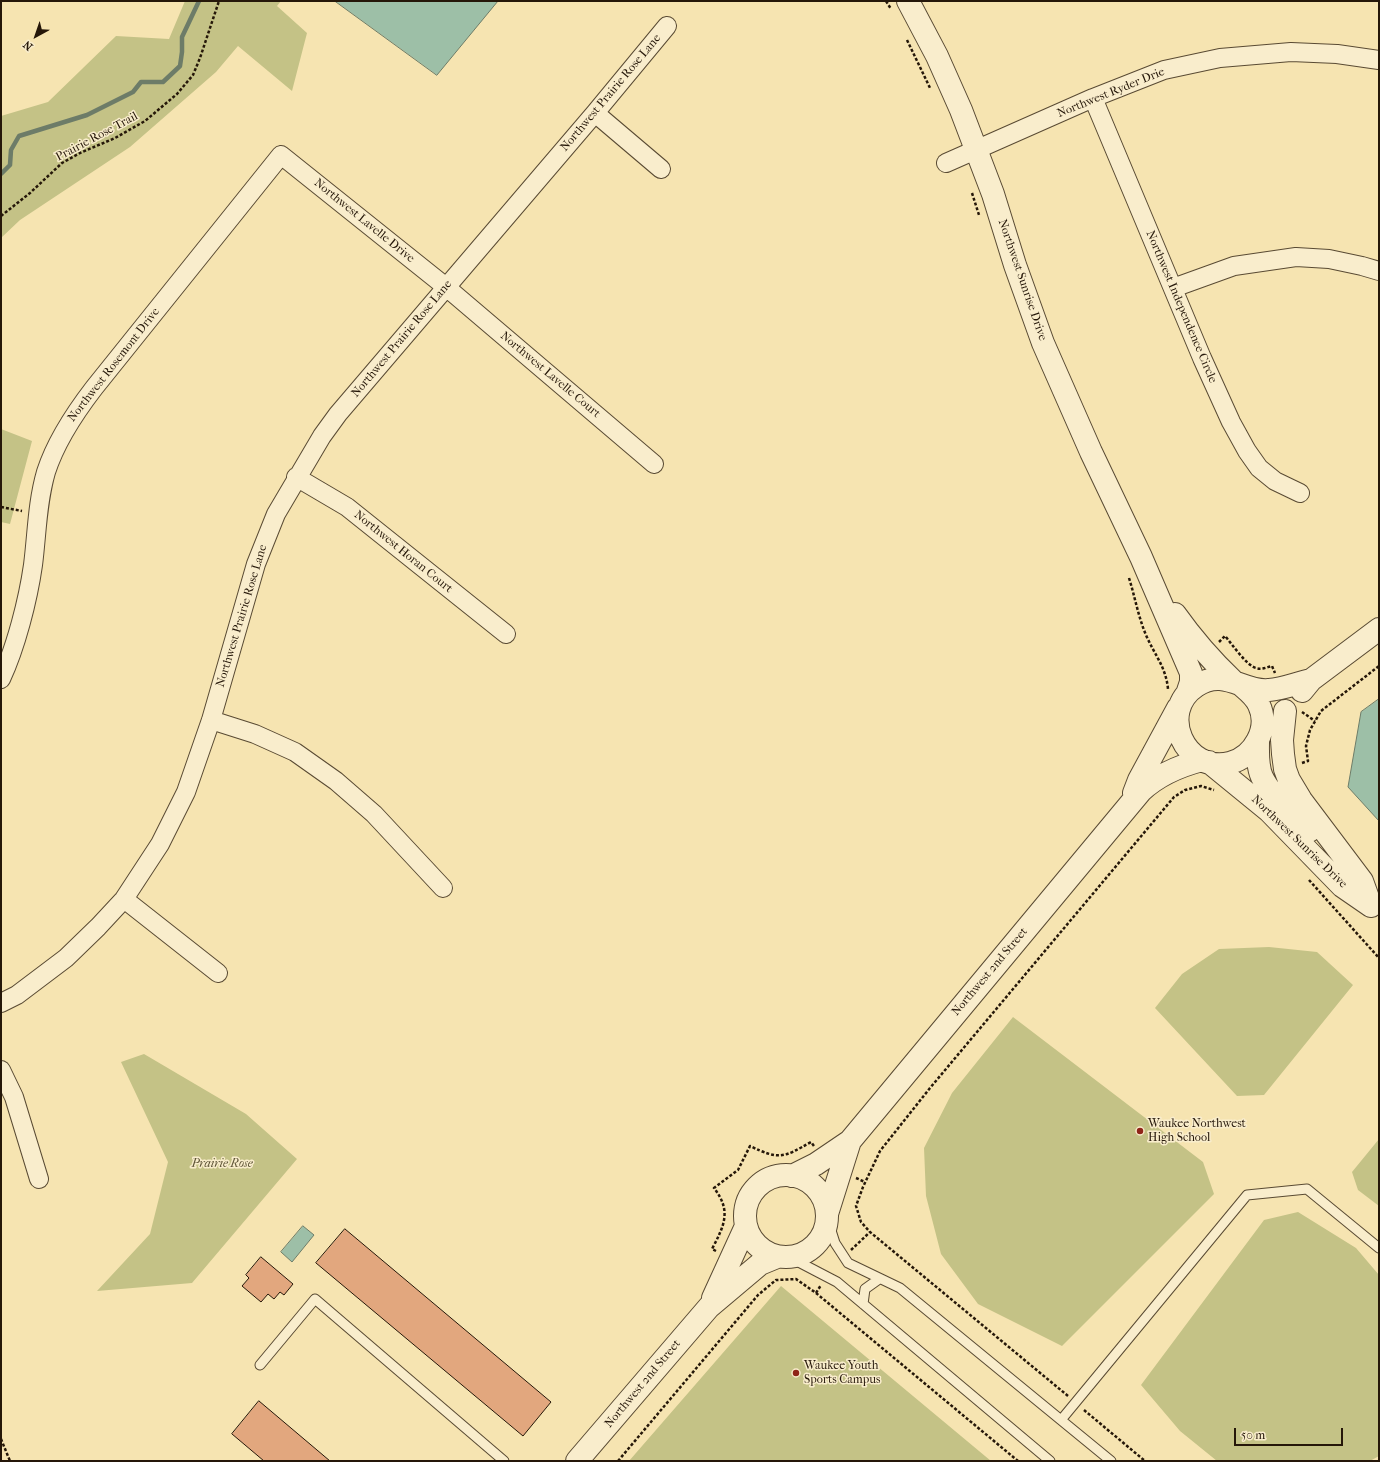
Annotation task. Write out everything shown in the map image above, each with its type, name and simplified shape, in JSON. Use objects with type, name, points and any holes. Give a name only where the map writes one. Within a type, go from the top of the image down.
[{"type":"street","name":"Northwest Sunrise Drive","points":[[908,1],[937,56],[961,110],[993,194],[1015,265],[1043,342],[1091,452],[1141,557],[1191,673],[1191,682],[1185,697]]},
{"type":"street","name":"Northwest Prairie Rose Lane","points":[[1,1003],[17,995],[66,958],[124,899],[160,844],[186,792],[210,720],[256,564],[276,514],[296,477],[322,436],[338,414],[596,113],[667,26]]},
{"type":"street","name":"Northwest Ryder Drie","points":[[946,163],[1093,98],[1164,70],[1220,58],[1291,52],[1337,54],[1379,60]]},
{"type":"street","name":"Northwest Independence Circle","points":[[1093,98],[1231,422],[1247,451],[1259,468],[1275,481],[1300,493]]},
{"type":"street","points":[[596,113],[661,169]]},
{"type":"street","name":"Northwest Lavelle Drive","points":[[281,155],[446,287]]},
{"type":"street","name":"Northwest Rosemont Drive","points":[[1,679],[18,632],[32,566],[37,513],[46,472],[59,440],[75,413],[94,388],[281,155]]},
{"type":"street","points":[[1173,288],[1234,266],[1296,257],[1329,259],[1379,271]]},
{"type":"street","name":"Northwest Lavelle Court","points":[[446,287],[654,464]]},
{"type":"street","name":"Northwest Horan Court","points":[[296,477],[347,507],[506,634]]},
{"type":"street","name":"Northwest Sunrise Drive","points":[[1141,557],[1169,606],[1189,634],[1237,683]]},
{"type":"street","points":[[1311,680],[1268,690],[1256,689],[1218,679],[1207,681],[1196,686],[1185,697],[1177,714],[1177,728],[1182,741],[1190,752],[1205,761],[1216,764],[1230,763],[1243,757],[1254,747],[1259,738],[1285,711],[1311,680],[1379,629]]},
{"type":"street","points":[[1237,683],[1252,694],[1260,706],[1262,720],[1259,738]]},
{"type":"street","name":"Northwest 2nd Street","points":[[1130,803],[1139,780],[1185,697]]},
{"type":"street","points":[[1285,711],[1282,740],[1285,769],[1301,800],[1362,881],[1375,910]]},
{"type":"street","points":[[210,720],[255,734],[296,752],[336,781],[374,814],[443,888]]},
{"type":"street","name":"Northwest Sunrise Drive","points":[[1259,738],[1259,767],[1262,777],[1268,787],[1304,825],[1375,910]]},
{"type":"street","name":"Northwest Sunrise Drive","points":[[1205,761],[1269,811],[1342,886],[1375,910]]},
{"type":"street","name":"Northwest 2nd Street","points":[[792,1176],[816,1164],[850,1141],[1130,803],[1153,780],[1185,764],[1205,761]]},
{"type":"street","points":[[124,899],[218,973]]},
{"type":"street","points":[[1,1070],[14,1097],[39,1179]]},
{"type":"street","name":"Northwest 2nd Street","points":[[577,1461],[709,1307],[760,1264],[784,1257],[805,1254],[816,1246],[824,1234],[850,1141]]},
{"type":"street","name":"Northwest 2nd Street","points":[[784,1257],[764,1252],[754,1242],[747,1231],[745,1218],[746,1204],[752,1192],[762,1183],[774,1177],[787,1175],[800,1177],[812,1184],[821,1194],[827,1207],[828,1217]]},
{"type":"street","name":"Northwest 2nd Street","points":[[709,1307],[746,1226]]},
{"type":"lane","points":[[1061,1420],[1246,1195],[1307,1189],[1379,1248]]},
{"type":"lane","points":[[828,1217],[835,1243],[848,1263],[900,1288],[1111,1461]]},
{"type":"lane","points":[[784,1257],[837,1282],[1050,1461]]},
{"type":"lane","points":[[863,1304],[865,1289],[879,1279]]},
{"type":"lane","points":[[260,1365],[315,1299],[504,1461]]},
{"type":"path","name":"Prairie Rose Trail","points":[[1,216],[30,193],[62,163],[115,138],[145,121],[177,94],[193,75],[219,1]]},
{"type":"path","points":[[1,507],[37,513]]},
{"type":"path","points":[[1225,636],[1245,660],[1255,668],[1261,669],[1272,666]]},
{"type":"path","points":[[1308,760],[1306,746],[1310,730],[1321,711],[1379,666]]},
{"type":"path","points":[[1145,1461],[870,1232],[861,1222],[856,1206],[880,1151],[1174,797],[1185,790],[1201,786],[1219,792]]},
{"type":"path","points":[[1304,875],[1379,958]]},
{"type":"path","points":[[712,1249],[722,1231],[725,1215],[721,1198],[714,1188],[738,1170],[750,1146],[764,1153],[778,1156],[793,1152],[811,1142]]},
{"type":"path","points":[[618,1461],[758,1295],[776,1280],[796,1279],[816,1293],[1018,1461]]},
{"type":"path","points":[[1,1439],[10,1461]]},
{"type":"green space","points":[[185,1],[281,1],[277,6],[307,33],[292,91],[238,46],[216,72],[130,147],[20,220],[1,238],[1,116],[48,102],[116,36],[169,39]]},
{"type":"green space","points":[[1,429],[32,441],[10,524],[1,522]]},
{"type":"green space","points":[[1269,947],[1317,952],[1353,985],[1264,1095],[1237,1096],[1155,1008],[1182,974],[1219,949]]},
{"type":"green space","points":[[1013,1017],[1203,1162],[1214,1194],[1062,1346],[978,1304],[941,1254],[926,1196],[924,1148],[952,1093]]},
{"type":"green space","name":"Prairie Rose","points":[[144,1054],[246,1114],[297,1159],[192,1283],[97,1291],[150,1234],[168,1162],[121,1062]]},
{"type":"green space","points":[[1379,1139],[1379,1206],[1358,1190],[1352,1172]]},
{"type":"green space","points":[[1298,1212],[1356,1248],[1379,1275],[1379,1456],[1370,1461],[1217,1461],[1180,1431],[1141,1385],[1264,1220]]},
{"type":"green space","name":"Waukee Youth Sports Campus","points":[[781,1286],[991,1461],[629,1461]]},
{"type":"shaded area","points":[[335,1],[498,1],[437,75]]},
{"type":"shaded area","points":[[1379,699],[1379,821],[1348,787],[1361,712]]},
{"type":"shaded area","points":[[303,1226],[314,1235],[292,1262],[281,1252]]},
{"type":"building","points":[[345,1229],[551,1402],[523,1436],[316,1263]]},
{"type":"building","points":[[261,1257],[293,1284],[284,1295],[280,1292],[274,1299],[268,1294],[261,1302],[242,1286],[249,1278],[246,1275]]},
{"type":"building","points":[[259,1401],[330,1461],[264,1461],[232,1434]]},
{"type":"waterway","points":[[1,174],[10,165],[11,150],[19,136],[87,115],[133,92],[141,82],[163,82],[180,66],[182,37],[199,1]]},
{"type":"place","name":"Waukee Northwest High School","points":[[1140,1131]]},
{"type":"place","name":"Waukee Youth Sports Campus","points":[[796,1373]]}]
